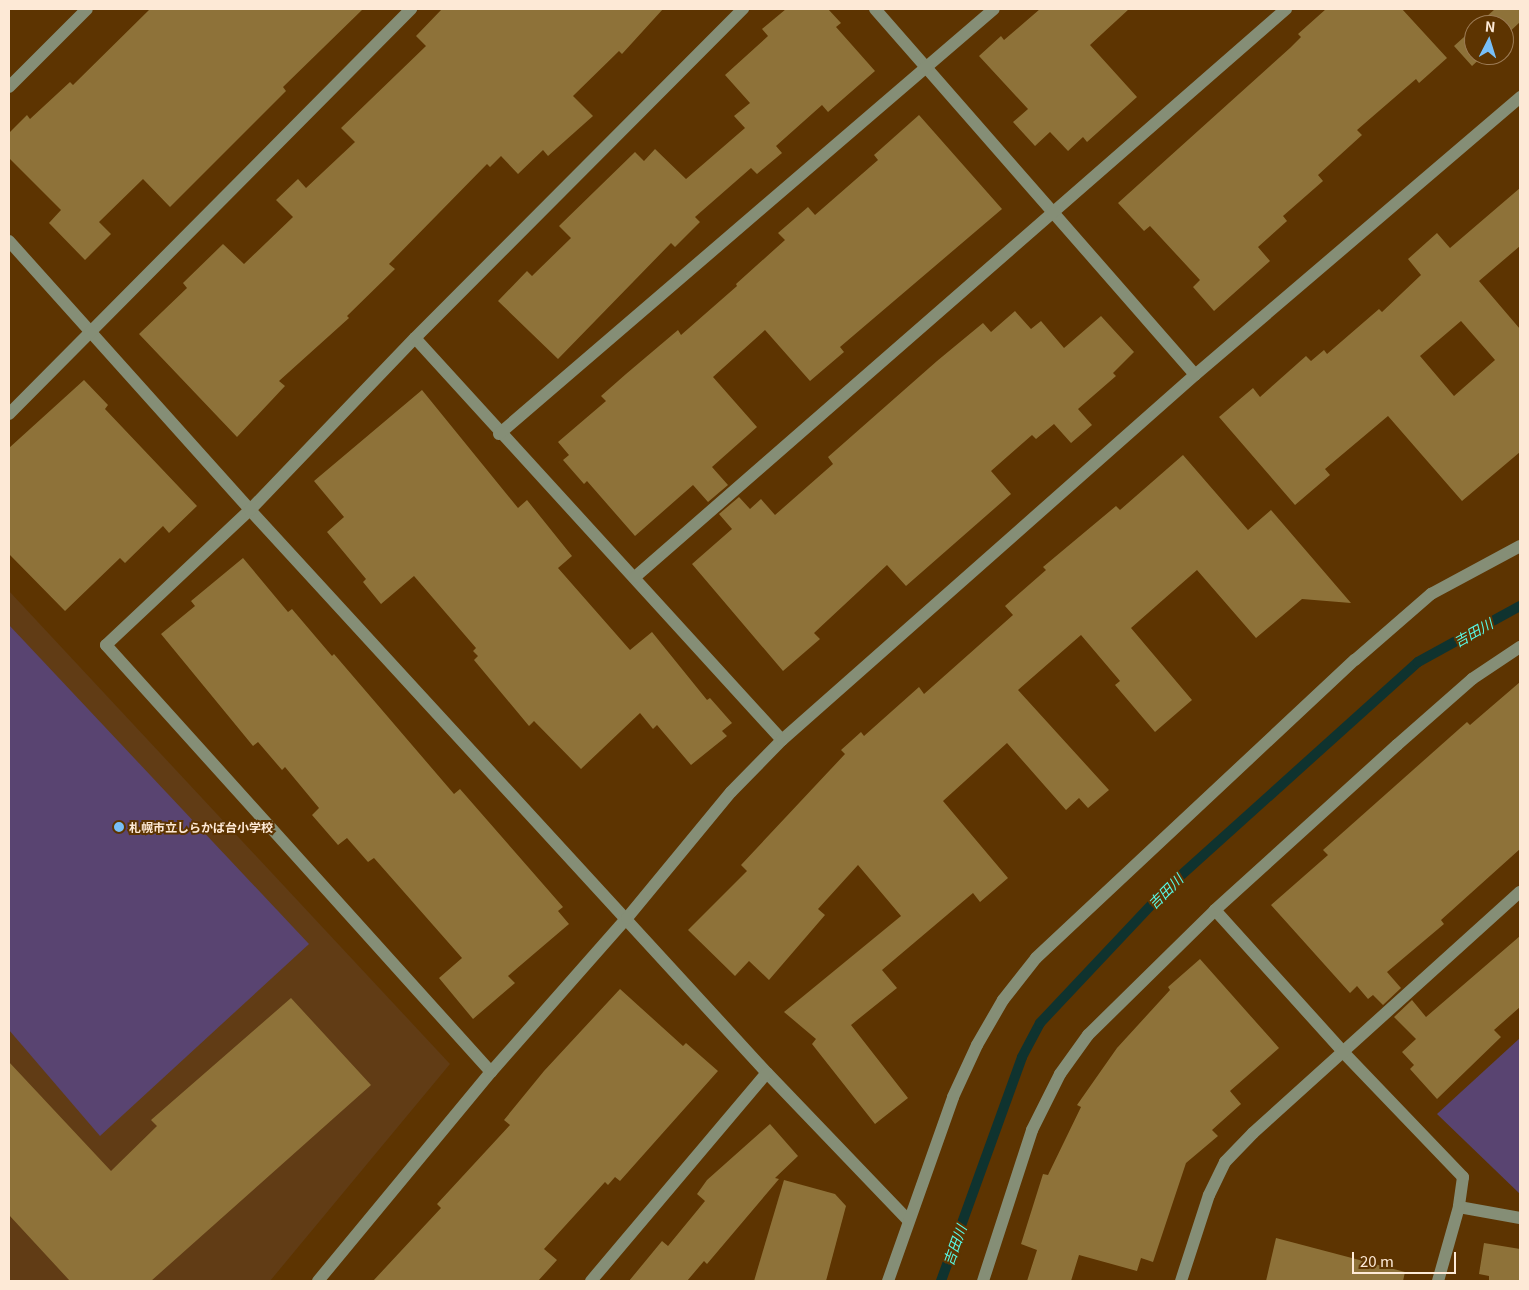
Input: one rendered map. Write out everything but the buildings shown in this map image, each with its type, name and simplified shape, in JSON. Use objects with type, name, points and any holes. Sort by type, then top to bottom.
[{"type":"street","points":[[9,87],[87,9]]},
{"type":"street","points":[[9,414],[411,9]]},
{"type":"street","points":[[491,1072],[106,645],[250,510],[415,338],[743,9]]},
{"type":"street","points":[[875,9],[927,66],[1196,375]]},
{"type":"street","points":[[499,434],[994,9]]},
{"type":"street","points":[[635,578],[1286,9]]},
{"type":"street","points":[[318,1281],[491,1072],[627,918],[731,792],[782,740],[1196,375],[1520,97]]},
{"type":"street","points":[[9,241],[92,331],[250,510],[627,918],[767,1073],[908,1220]]},
{"type":"street","points":[[415,338],[499,434],[635,578],[782,740]]},
{"type":"street","points":[[888,1281],[953,1097],[977,1045],[1003,1000],[1036,958],[1355,660],[1431,594],[1520,546]]},
{"type":"street","points":[[983,1281],[1032,1130],[1060,1074],[1088,1035],[1122,999],[1215,910],[1472,679],[1520,647]]},
{"type":"street","points":[[1181,1281],[1209,1195],[1224,1162],[1253,1133],[1344,1053],[1520,892]]},
{"type":"street","points":[[1215,910],[1344,1053],[1463,1177],[1459,1207],[1438,1281]]},
{"type":"street","points":[[591,1281],[767,1073]]},
{"type":"street","points":[[1459,1207],[1520,1218]]},
{"type":"shaded area","name":"札幌市立しらかば台小学校","points":[[9,591],[450,1064],[270,1281],[9,1281]]},
{"type":"shaded area","points":[[9,625],[309,944],[100,1136],[9,1030]]},
{"type":"shaded area","points":[[1520,1038],[1520,1194],[1437,1114]]},
{"type":"waterway","name":"吉田川","points":[[941,1281],[1022,1057],[1040,1023],[1168,887],[1418,662],[1520,606]]},
{"type":"place","name":"札幌市立しらかば台小学校","points":[[119,827]]}]
